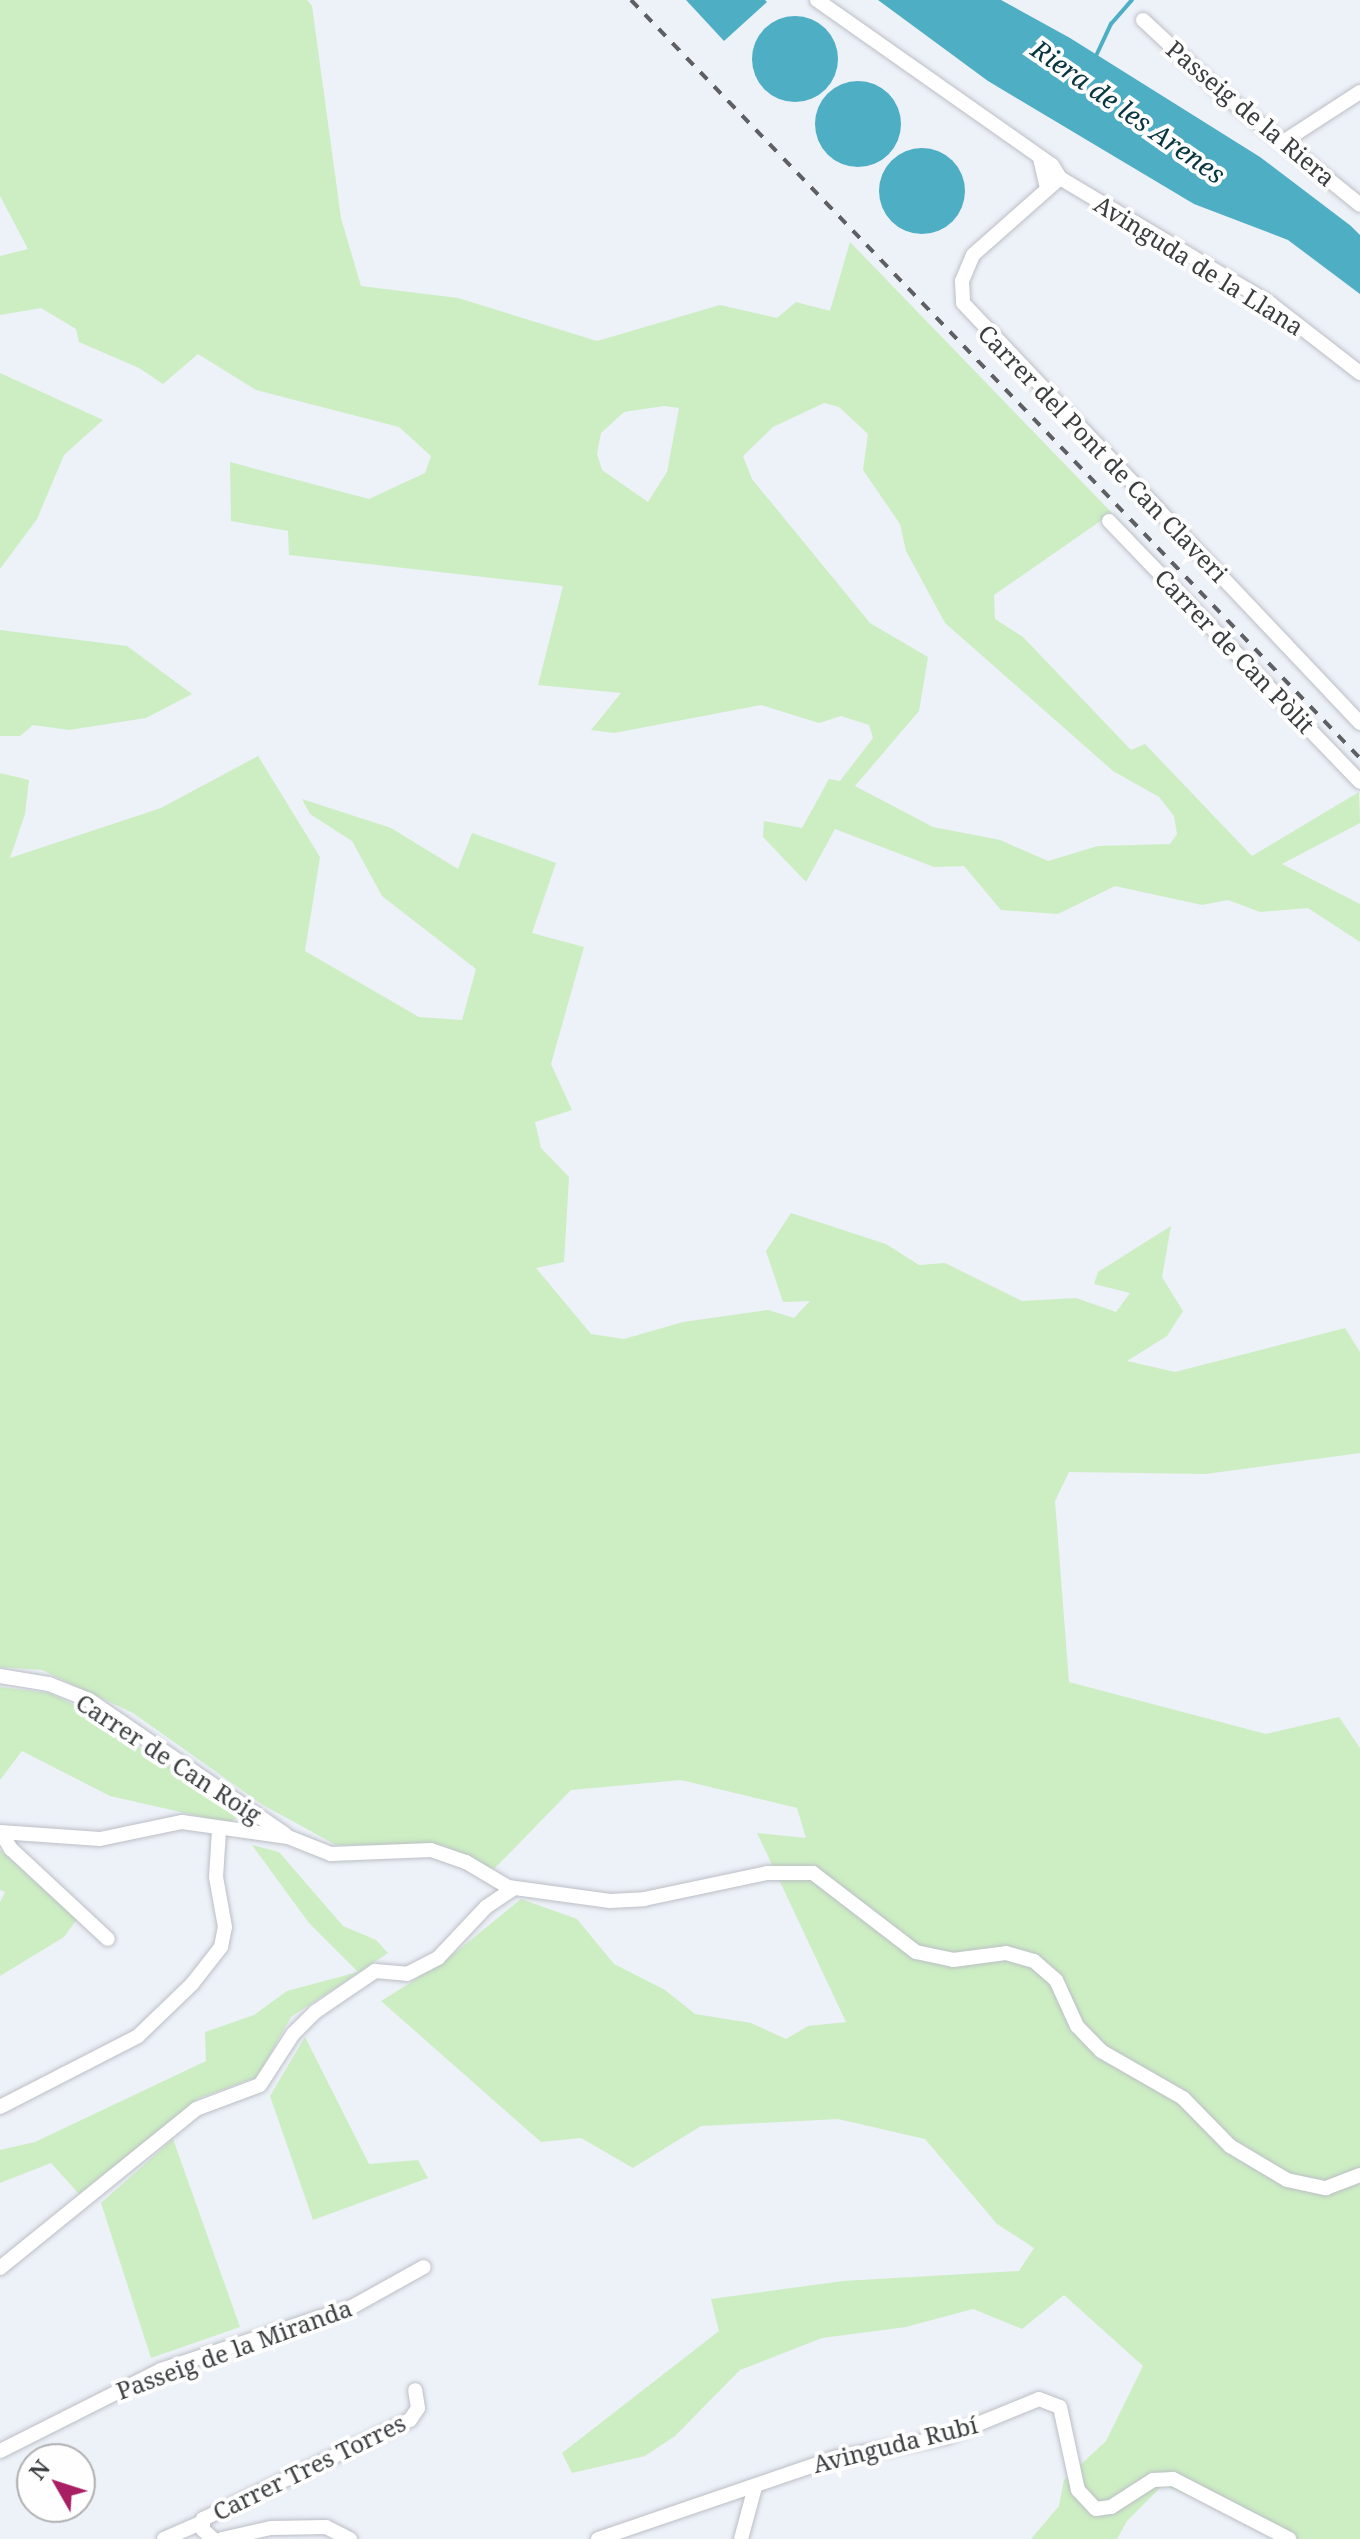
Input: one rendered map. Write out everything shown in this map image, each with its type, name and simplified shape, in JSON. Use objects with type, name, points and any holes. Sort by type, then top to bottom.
[{"type":"street","name":"Avinguda de la Llana","points":[[817,0],[1040,158],[1060,178],[1271,304],[1360,373]]},
{"type":"street","name":"Passeig de la Riera","points":[[1143,20],[1217,89],[1286,140],[1360,205]]},
{"type":"street","points":[[1286,140],[1360,92]]},
{"type":"street","points":[[1040,158],[1047,188]]},
{"type":"street","name":"Carrer del Pont de Can Claveri","points":[[1060,178],[973,255],[961,292],[969,313],[1360,723]]},
{"type":"street","name":"Carrer de Can Pòlit","points":[[1109,521],[1360,782]]},
{"type":"street","name":"Carrer de Can Roig","points":[[0,1676],[49,1684],[89,1700],[215,1782],[294,1839]]},
{"type":"street","points":[[1,1832],[100,1839],[182,1822],[219,1831],[294,1839],[346,1855],[443,1853],[513,1889],[626,1901],[758,1874],[813,1873],[916,1952],[953,1960],[1006,1953],[1044,1967],[1077,2026],[1101,2051],[1183,2098],[1230,2146],[1287,2180],[1326,2188],[1360,2175]]},
{"type":"street","points":[[0,2107],[138,2036],[192,1984],[221,1947],[225,1927],[216,1877],[219,1831]]},
{"type":"street","points":[[1,1832],[11,1849],[108,1939]]},
{"type":"street","points":[[0,2268],[196,2109],[260,2085],[293,2034],[315,2012],[375,1971],[407,1974],[438,1958],[486,1907],[513,1889]]},
{"type":"street","name":"Passeig de la Miranda","points":[[0,2451],[161,2370],[323,2319],[424,2267]]},
{"type":"street","name":"Carrer Tres Torres","points":[[213,2539],[203,2530],[203,2522],[215,2511],[410,2420],[418,2408],[415,2390]]},
{"type":"street","name":"Avinguda Rubí","points":[[598,2539],[834,2458],[946,2437],[1039,2399],[1060,2407],[1078,2490],[1096,2509],[1111,2507],[1153,2480],[1173,2479],[1289,2539]]},
{"type":"street","points":[[741,2539],[755,2487]]},
{"type":"street","points":[[169,2539],[203,2522]]},
{"type":"street","name":"Carrer Tres Torres","points":[[222,2539],[271,2528],[326,2527],[350,2539]]},
{"type":"green space","points":[[0,0],[307,0],[312,6],[341,218],[361,286],[458,298],[597,341],[720,305],[777,318],[796,302],[830,311],[850,242],[1112,513],[994,595],[995,619],[1023,637],[1131,750],[1145,744],[1252,856],[1359,792],[1360,823],[1282,864],[1360,904],[1360,942],[1308,908],[1260,912],[1228,900],[1202,905],[1115,886],[1058,914],[1001,910],[964,866],[934,867],[835,829],[806,882],[763,837],[764,821],[802,828],[829,779],[840,781],[873,738],[869,725],[841,716],[819,723],[761,705],[614,733],[591,730],[621,693],[538,685],[563,586],[289,555],[288,531],[231,521],[230,462],[369,499],[425,473],[431,456],[399,427],[256,390],[198,354],[163,384],[139,368],[79,342],[76,329],[41,308],[0,315],[0,256],[28,249],[0,196]],"holes":[[[824,403],[839,407],[868,434],[863,470],[900,524],[906,551],[945,623],[1113,771],[1159,797],[1174,816],[1177,834],[1170,844],[1098,846],[1048,861],[1000,840],[933,827],[855,786],[919,711],[928,657],[870,623],[752,479],[743,456],[773,427]],[[664,406],[679,408],[667,472],[648,502],[602,470],[597,454],[601,433],[624,412]]]},
{"type":"green space","points":[[0,373],[103,420],[64,455],[37,519],[0,569]]},
{"type":"green space","points":[[0,630],[127,646],[192,694],[146,718],[69,730],[33,725],[20,736],[0,736]]},
{"type":"green space","points":[[258,756],[320,857],[305,951],[419,1017],[462,1020],[476,969],[382,896],[352,841],[310,814],[302,799],[391,828],[458,869],[472,833],[556,863],[532,933],[584,947],[551,1064],[572,1110],[535,1122],[541,1148],[569,1177],[564,1262],[536,1268],[591,1334],[624,1339],[683,1322],[768,1310],[794,1318],[810,1301],[783,1302],[766,1251],[791,1213],[886,1244],[919,1265],[945,1263],[1022,1301],[1076,1298],[1116,1312],[1130,1293],[1094,1284],[1098,1272],[1171,1226],[1162,1277],[1183,1311],[1167,1336],[1127,1361],[1175,1372],[1345,1328],[1360,1352],[1360,1453],[1206,1474],[1069,1472],[1055,1501],[1069,1682],[1266,1734],[1339,1717],[1360,1748],[1360,2539],[1297,2539],[1163,2485],[1127,2521],[1117,2539],[1031,2539],[1059,2506],[1064,2480],[1106,2441],[1143,2366],[1064,2295],[1022,2329],[973,2309],[906,2327],[822,2338],[740,2370],[675,2436],[645,2456],[572,2473],[562,2453],[719,2331],[711,2299],[843,2281],[1019,2271],[1034,2248],[997,2224],[925,2139],[838,2119],[701,2126],[633,2168],[581,2138],[541,2142],[381,2001],[445,1961],[521,1899],[577,1919],[614,1964],[665,1990],[695,2014],[751,2023],[786,2039],[808,2026],[846,2022],[757,1833],[806,1838],[797,1808],[681,1780],[571,1790],[494,1869],[443,1845],[336,1845],[263,1805],[133,1713],[42,1670],[0,1667],[0,773],[29,780],[25,814],[10,858],[161,808]]},
{"type":"green space","points":[[0,1687],[49,1693],[73,1704],[233,1808],[237,1818],[229,1823],[110,1796],[22,1751],[0,1780]]},
{"type":"green space","points":[[252,1845],[279,1852],[343,1926],[376,1940],[388,1953],[291,2017],[257,2077],[199,2098],[79,2194],[51,2163],[0,2183],[0,2150],[35,2142],[206,2061],[205,2032],[254,2015],[287,1991],[358,1972],[309,1923]]},
{"type":"green space","points":[[0,1850],[77,1919],[64,1937],[0,1976],[0,1902],[5,1892],[0,1890]]},
{"type":"green space","points":[[305,2037],[369,2164],[418,2160],[428,2178],[313,2220],[270,2096]]},
{"type":"green space","points":[[173,2139],[240,2327],[151,2358],[101,2203]]},
{"type":"water","points":[[686,0],[765,0],[767,2],[724,41]]},
{"type":"water","name":"Riera de les Arenes","points":[[878,0],[1001,0],[1070,38],[1260,157],[1351,226],[1360,235],[1360,294],[1288,240],[1194,204],[988,81]]},
{"type":"water","points":[[795,16],[819,23],[831,35],[838,59],[831,83],[819,95],[795,102],[771,95],[759,83],[752,59],[759,35],[771,23]]},
{"type":"water","points":[[858,81],[882,88],[894,100],[901,124],[894,148],[882,160],[858,167],[834,160],[822,148],[815,124],[822,100],[834,88]]},
{"type":"water","points":[[922,148],[946,155],[958,167],[965,191],[958,215],[946,227],[922,234],[898,227],[886,215],[879,191],[886,167],[898,155]]},
{"type":"waterway","name":"Riera de les Arenes","points":[[1095,58],[1111,24],[1132,0]]},
{"type":"railway","points":[[631,0],[1360,758]]}]
